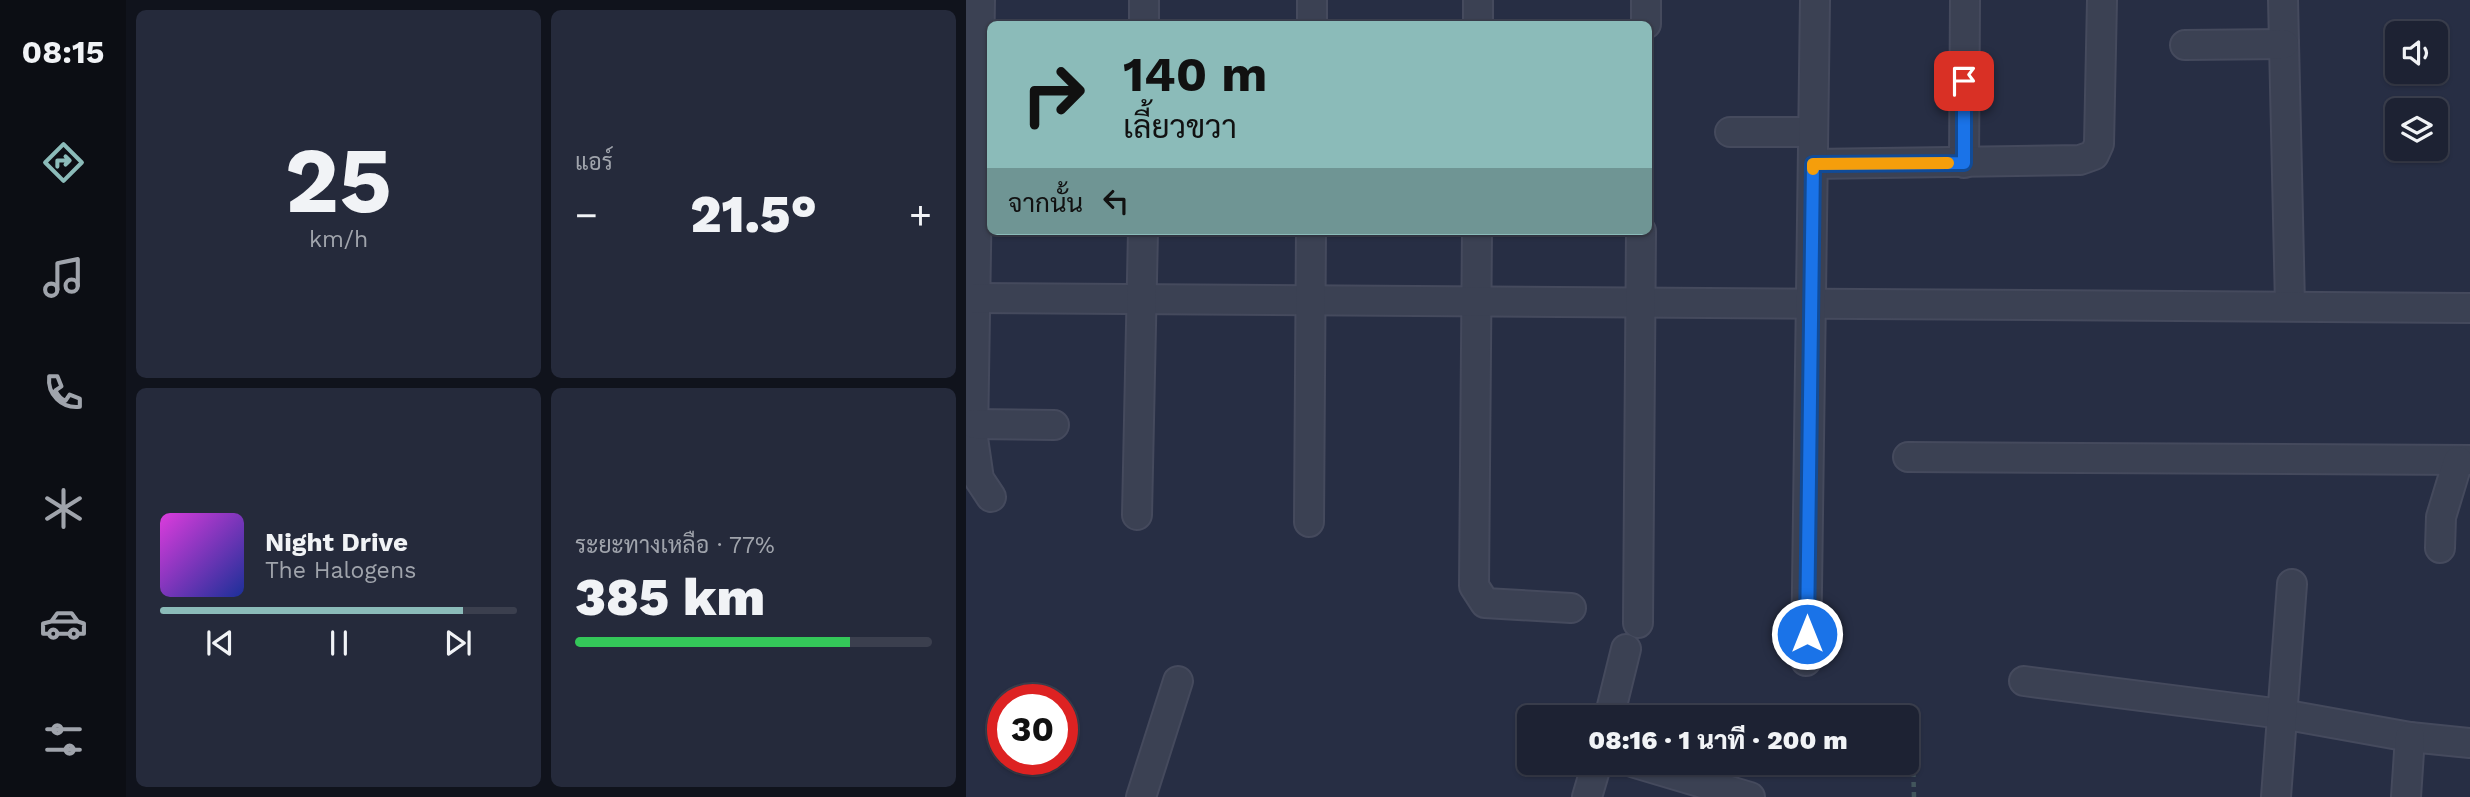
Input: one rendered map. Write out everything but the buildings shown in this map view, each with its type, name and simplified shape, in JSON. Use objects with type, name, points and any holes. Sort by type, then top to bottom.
[{"type":"street","points":[[980,0],[971,419],[979,479],[991,497]]},
{"type":"street","points":[[1144,0],[1144,21]]},
{"type":"street","points":[[1312,0],[1312,21]]},
{"type":"street","points":[[1478,0],[1478,21]]},
{"type":"street","points":[[1646,0],[1646,21]]},
{"type":"street","points":[[1806,661],[1815,0]]},
{"type":"street","points":[[1964,163],[1965,0]]},
{"type":"street","points":[[1813,164],[2080,160],[2094,155],[2099,144],[2102,0]]},
{"type":"street","points":[[2283,0],[2290,305]]},
{"type":"street","points":[[2185,45],[2284,44]]},
{"type":"street","points":[[1730,132],[1813,132]]},
{"type":"street","points":[[1137,515],[1143,235]]},
{"type":"street","points":[[1309,522],[1311,235]]},
{"type":"street","points":[[1477,235],[1474,586],[1485,603],[1571,608]]},
{"type":"street","points":[[1638,623],[1641,235]]},
{"type":"street","points":[[972,298],[2470,308]]},
{"type":"street","points":[[971,419],[1054,425]]},
{"type":"street","points":[[1908,457],[2464,461],[2441,517],[2440,548]]},
{"type":"street","points":[[2276,797],[2292,584]]},
{"type":"street","points":[[1612,705],[1626,649]]},
{"type":"street","points":[[1141,797],[1178,681]]},
{"type":"street","points":[[2024,681],[2282,714],[2410,737],[2470,743]]},
{"type":"street","points":[[2406,797],[2410,737]]},
{"type":"street","points":[[1587,797],[1593,775]]},
{"type":"street","points":[[1676,775],[1750,797]]},
{"type":"path","points":[[1913,775],[1914,797]]},
{"type":"slow traffic","points":[[1813,169],[1813,164],[1948,163]]},
{"type":"route","points":[[1807,634],[1809,303],[1813,164],[1964,163],[1964,81]]}]
